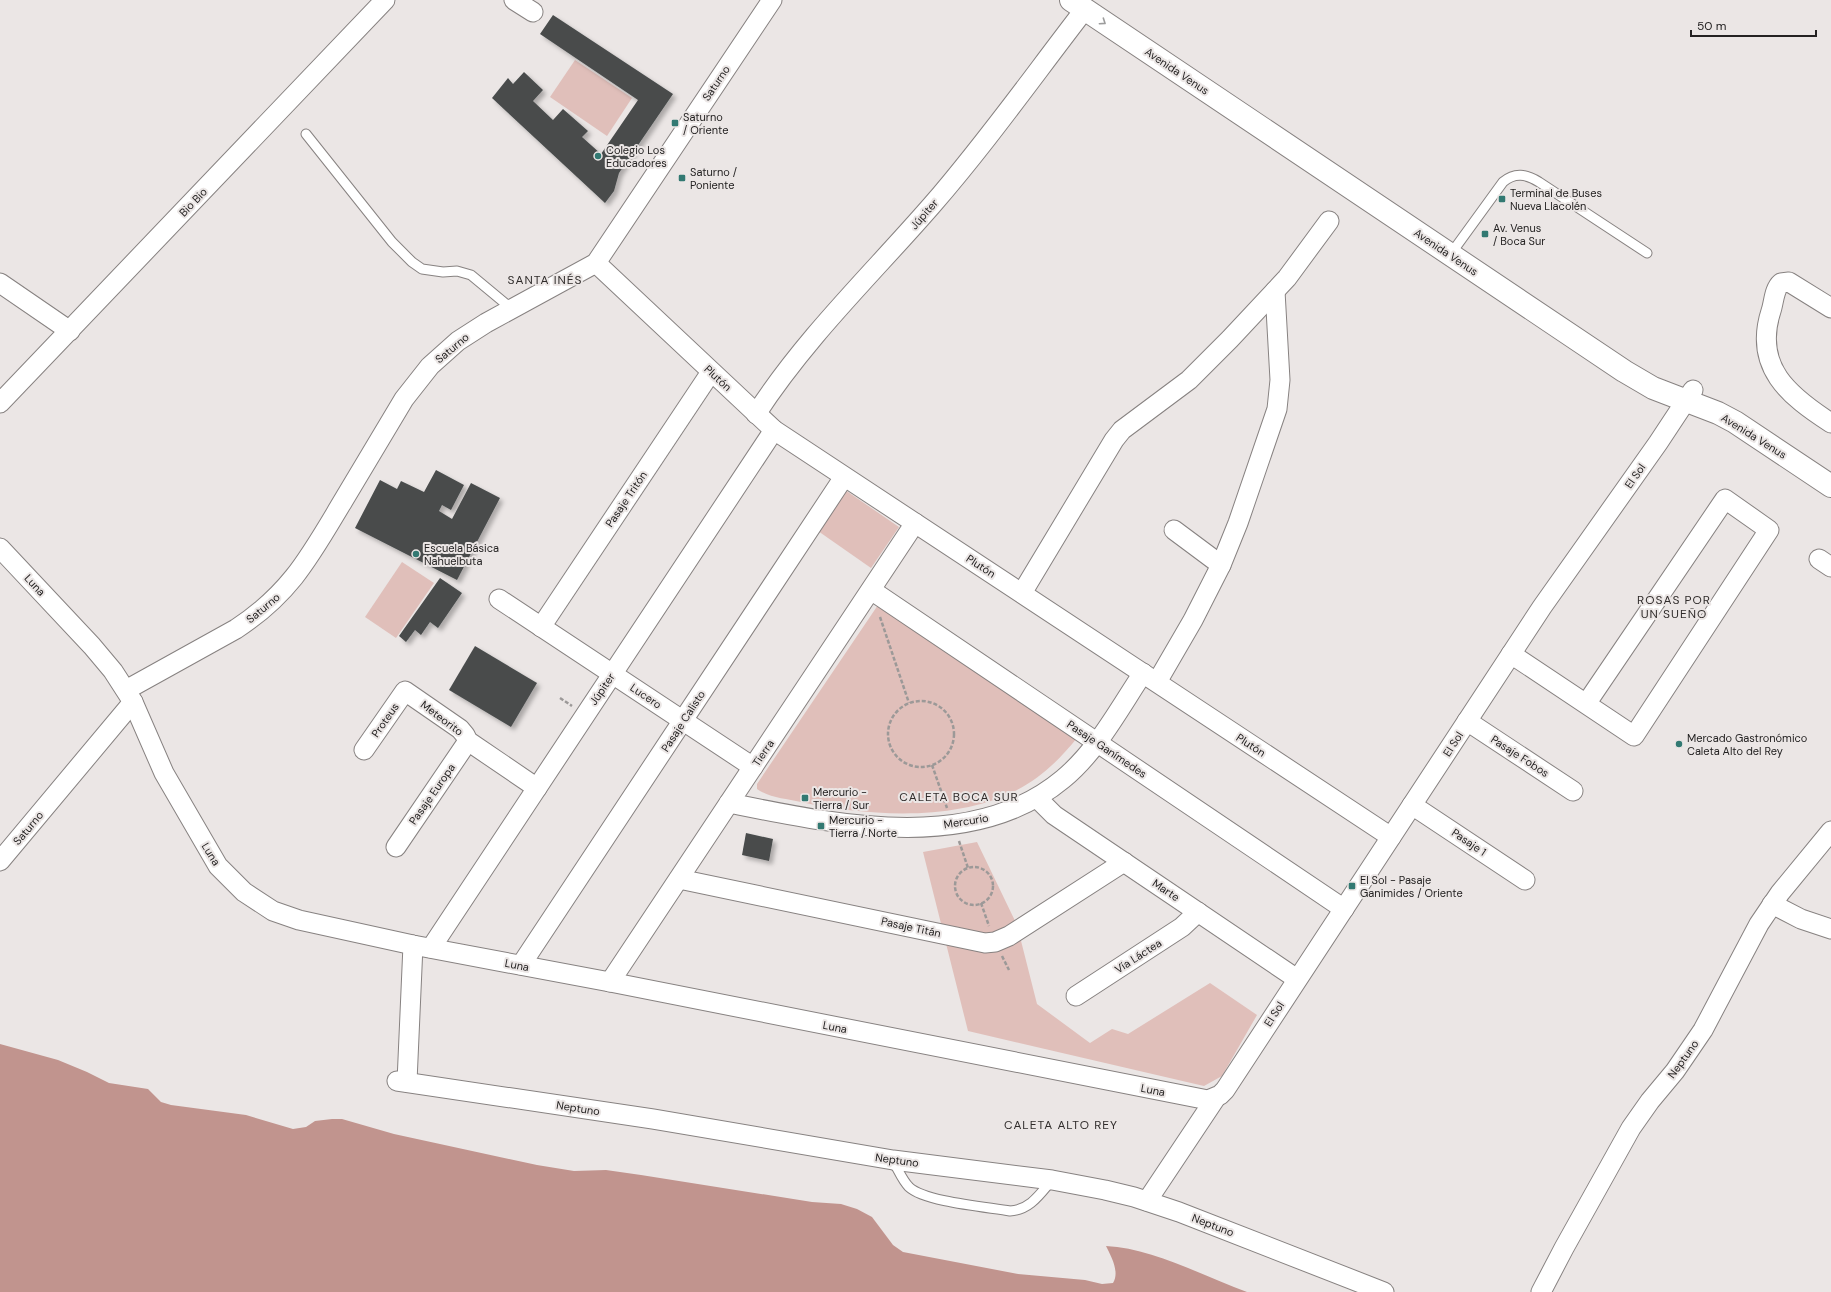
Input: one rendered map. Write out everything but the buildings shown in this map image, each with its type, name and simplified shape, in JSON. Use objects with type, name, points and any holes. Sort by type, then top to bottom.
[{"type":"street","name":"Bio Bio","points":[[0,403],[385,0]]},
{"type":"street","points":[[514,0],[533,12]]},
{"type":"street","name":"Saturno","points":[[0,862],[129,696],[252,618],[292,582],[312,553],[416,382],[435,361],[458,341],[512,309],[596,263],[772,0]]},
{"type":"street","name":"Avenida Venus","points":[[1084,3],[1454,250],[1624,371],[1654,388],[1724,400],[1831,470]]},
{"type":"street","name":"Júpiter","points":[[756,414],[782,376],[819,329],[905,236],[946,188],[1084,3]]},
{"type":"street","points":[[1022,593],[1114,440],[1122,430],[1189,380],[1275,291],[1298,264],[1329,221]]},
{"type":"street","name":"Plutón","points":[[596,263],[774,430],[1391,837]]},
{"type":"street","points":[[1831,308],[1789,282],[1781,283],[1777,288],[1769,317],[1767,341],[1772,366],[1784,386],[1804,406],[1831,424]]},
{"type":"street","points":[[0,283],[70,331]]},
{"type":"street","name":"Mercurio","points":[[729,803],[827,822],[874,826],[953,825],[974,822],[1009,811],[1037,798],[1064,778],[1150,678],[1193,620],[1221,565],[1238,523],[1279,398],[1280,380],[1275,291]]},
{"type":"street","name":"Pasaje Tritón","points":[[542,627],[711,372]]},
{"type":"street","name":"Avenida Venus","points":[[1690,395],[1735,422],[1831,486]]},
{"type":"street","name":"El Sol","points":[[1147,1201],[1215,1099],[1225,1090],[1542,607],[1690,395]]},
{"type":"street","name":"Júpiter","points":[[422,946],[537,788],[774,430]]},
{"type":"street","name":"Pasaje Calisto","points":[[521,966],[844,477]]},
{"type":"street","points":[[1511,654],[1586,704],[1634,736],[1769,530],[1725,499],[1586,704]]},
{"type":"street","name":"Tierra","points":[[610,982],[915,523]]},
{"type":"street","points":[[1174,530],[1221,565]]},
{"type":"street","name":"Luna","points":[[0,548],[101,656],[129,696],[164,773],[207,850],[218,866],[234,884],[258,903],[286,916],[521,966],[610,982],[1202,1100],[1215,1099]]},
{"type":"street","name":"Pasaje Ganímedes","points":[[871,590],[1344,909]]},
{"type":"street","name":"Lucero","points":[[499,598],[753,767]]},
{"type":"street","name":"Meteorito","points":[[405,691],[460,729],[466,735],[468,741],[537,788]]},
{"type":"street","name":"Proteus","points":[[364,750],[405,691]]},
{"type":"street","name":"Pasaje Fobos","points":[[1467,721],[1573,791]]},
{"type":"street","name":"Pasaje Europa","points":[[396,847],[468,741]]},
{"type":"street","name":"Marte","points":[[1037,798],[1054,815],[1297,979]]},
{"type":"street","name":"Pasaje 1","points":[[1412,805],[1525,880]]},
{"type":"street","name":"Neptuno","points":[[1541,1292],[1614,1156],[1650,1101],[1675,1071],[1703,1030],[1759,924],[1772,904],[1831,831]]},
{"type":"street","name":"Pasaje Titán","points":[[679,879],[986,942],[995,942],[1009,936],[1124,862]]},
{"type":"street","points":[[1772,904],[1802,919],[1831,929]]},
{"type":"street","name":"Vía Láctea","points":[[1076,996],[1182,927],[1198,912]]},
{"type":"street","name":"Neptuno","points":[[422,946],[402,1082],[653,1119],[893,1160],[1052,1180],[1105,1190],[1147,1201],[1179,1212],[1384,1292]]},
{"type":"lane","points":[[306,134],[392,242],[412,262],[422,269],[443,272],[457,271],[471,275],[512,309]]},
{"type":"lane","points":[[1454,250],[1503,182],[1507,178],[1524,175],[1538,182],[1647,254]]},
{"type":"lane","points":[[893,1160],[904,1182],[910,1188],[923,1196],[1010,1211],[1028,1206],[1052,1180]]},
{"type":"path","points":[[871,590],[909,703]]},
{"type":"path","points":[[918,701],[932,703],[944,710],[950,718],[954,736],[952,745],[947,754],[941,760],[932,765],[923,767],[914,766],[905,762],[897,757],[889,741],[888,731],[890,722],[897,711],[909,703],[918,701]]},
{"type":"path","points":[[972,867],[980,868],[986,871],[990,876],[993,886],[989,898],[981,903],[974,904],[963,900],[958,895],[956,885],[960,873],[972,867]]},
{"type":"shaded area","points":[[575,60],[632,98],[607,136],[550,97]]},
{"type":"shaded area","points":[[845,490],[899,527],[871,568],[818,531]]},
{"type":"shaded area","points":[[402,562],[434,583],[396,638],[365,617]]},
{"type":"shaded area","points":[[878,605],[1077,738],[1049,768],[1024,786],[991,801],[965,808],[937,812],[910,813],[854,811],[780,798],[757,789],[757,784]]},
{"type":"shaded area","points":[[977,842],[1017,925],[1037,1004],[1090,1043],[1112,1029],[1128,1034],[1210,983],[1257,1015],[1222,1076],[1204,1086],[968,1031],[923,852]]},
{"type":"shaded area","points":[[0,1044],[58,1060],[109,1083],[148,1089],[161,1102],[171,1105],[246,1115],[293,1129],[306,1127],[315,1121],[342,1119],[394,1134],[537,1165],[574,1171],[606,1170],[812,1202],[841,1204],[857,1209],[872,1217],[893,1245],[903,1252],[1018,1274],[1085,1280],[1102,1284],[1113,1283],[1116,1274],[1114,1264],[1106,1246],[1123,1248],[1159,1257],[1247,1292],[0,1292]]},
{"type":"place","name":"Saturno / Oriente","points":[[675,123]]},
{"type":"place","name":"Colegio Los Educadores","points":[[598,156]]},
{"type":"place","name":"Saturno / Poniente","points":[[682,178]]},
{"type":"place","name":"Terminal de Buses Nueva Llacolén","points":[[1502,199]]},
{"type":"place","name":"Av. Venus / Boca Sur","points":[[1485,234]]},
{"type":"place","name":"Escuela Básica Nahuelbuta","points":[[416,554]]},
{"type":"place","name":"Mercado Gastronómico Caleta Alto del Rey","points":[[1679,744]]},
{"type":"place","name":"Mercurio - Tierra / Sur","points":[[805,798]]},
{"type":"place","name":"Mercurio - Tierra / Norte","points":[[821,826]]},
{"type":"place","name":"El Sol - Pasaje Ganimides / Oriente","points":[[1352,886]]},
{"type":"district","name":"SANTA INÉS","points":[[545,280]]},
{"type":"district","name":"ROSAS POR UN SUEÑO","points":[[1674,607]]},
{"type":"district","name":"CALETA BOCA SUR","points":[[959,797]]},
{"type":"district","name":"CALETA ALTO REY","points":[[1061,1125]]}]
